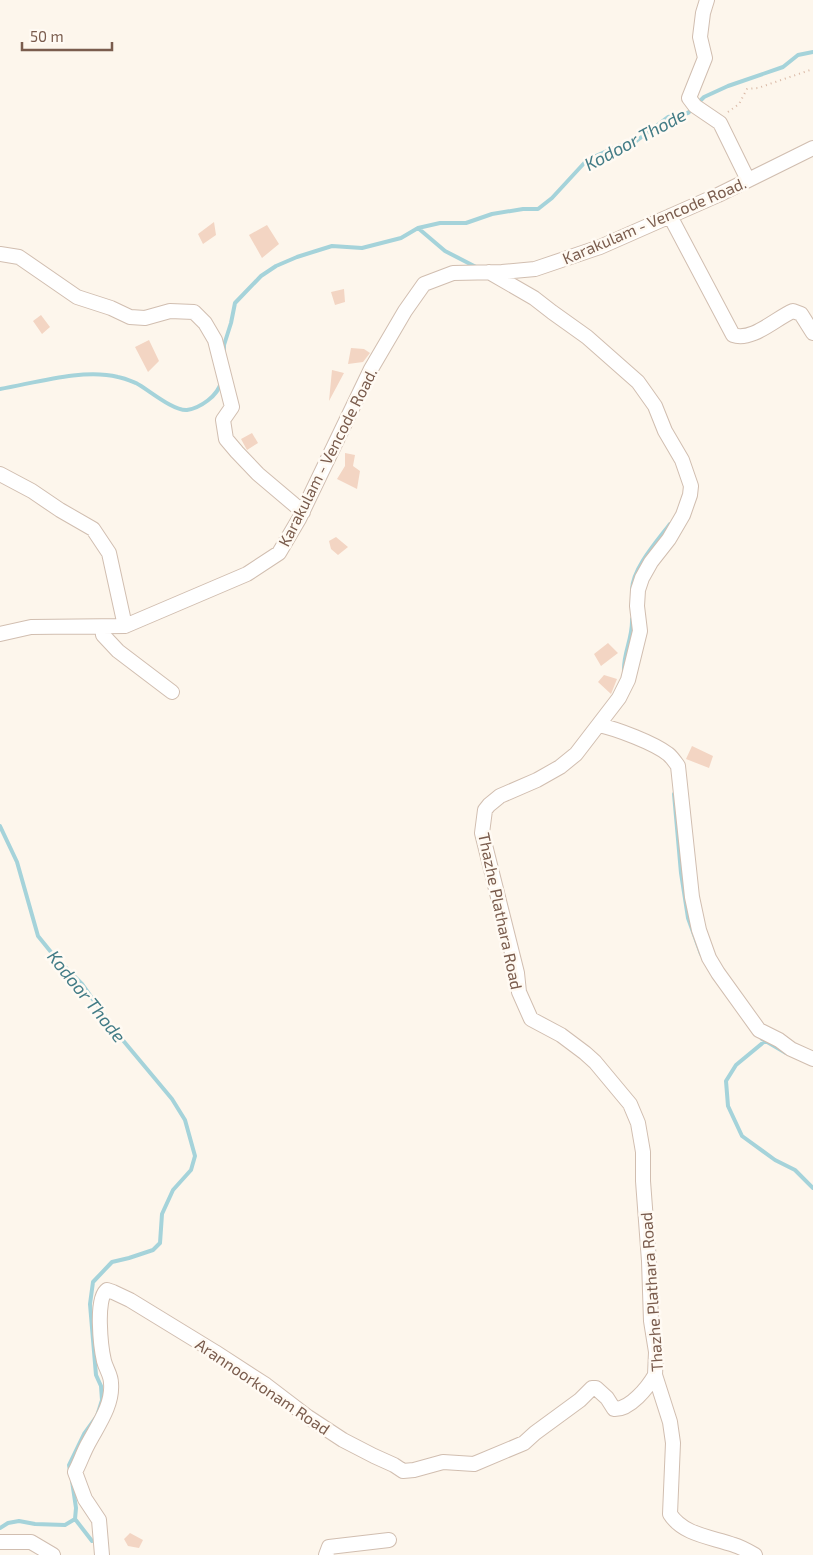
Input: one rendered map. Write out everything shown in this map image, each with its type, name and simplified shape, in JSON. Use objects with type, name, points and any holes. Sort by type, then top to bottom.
[{"type":"street","points":[[707,0],[703,12],[700,37],[705,58],[700,75],[689,98],[693,104],[720,123],[748,180]]},
{"type":"street","name":"Karakulam - Vencode Road.","points":[[0,634],[31,628],[124,626],[246,574],[279,553],[303,512],[371,369],[405,311],[424,284],[453,273],[535,270],[600,247],[748,180],[813,148]]},
{"type":"street","points":[[670,216],[734,335],[740,337],[756,332],[779,317],[793,311],[801,314],[813,333]]},
{"type":"street","points":[[0,254],[19,257],[78,297],[111,308],[130,317],[145,318],[170,311],[194,312],[205,323],[216,340],[232,407],[223,420],[226,439],[258,474],[303,512]]},
{"type":"street","name":"Thazhe Plathara Road","points":[[483,273],[534,298],[588,337],[638,382],[655,406],[660,420],[682,460],[690,481],[690,495],[683,515],[669,539],[651,562],[638,590],[637,613],[640,631],[626,686],[615,704],[576,754],[536,780],[500,796],[485,810],[482,832],[517,973],[519,992],[527,1012],[531,1019],[561,1035],[595,1062],[630,1104],[638,1124],[643,1152],[642,1181],[649,1261],[651,1321],[656,1352],[655,1375],[672,1434],[673,1459],[670,1514],[678,1524],[698,1534],[735,1545],[755,1555]]},
{"type":"street","points":[[0,474],[32,491],[93,529],[109,553],[124,626]]},
{"type":"street","points":[[102,627],[103,635],[118,651],[172,692]]},
{"type":"street","points":[[599,725],[612,728],[669,754],[678,766],[692,897],[699,930],[709,958],[759,1030],[790,1049],[813,1059]]},
{"type":"street","name":"Arannoorkonam Road","points":[[102,1555],[99,1520],[85,1499],[75,1472],[87,1445],[99,1426],[112,1384],[110,1373],[104,1362],[99,1313],[101,1296],[107,1290],[130,1300],[215,1352],[266,1385],[308,1417],[343,1440],[403,1471],[444,1462],[474,1464],[524,1443],[580,1400],[592,1388],[596,1388],[608,1398],[614,1409],[624,1408],[655,1375]]},
{"type":"street","points":[[326,1555],[328,1547],[389,1540]]},
{"type":"street","points":[[0,1542],[30,1542],[53,1555]]},
{"type":"path","points":[[715,119],[739,104],[748,89],[758,88],[813,69]]},
{"type":"building","points":[[214,222],[216,235],[203,244],[198,234]]},
{"type":"building","points":[[267,225],[279,244],[262,258],[249,235]]},
{"type":"building","points":[[344,289],[345,302],[335,305],[331,292]]},
{"type":"building","points":[[41,315],[50,327],[42,334],[33,321]]},
{"type":"building","points":[[149,340],[159,361],[148,372],[135,347]]},
{"type":"building","points":[[351,348],[364,349],[370,353],[363,362],[348,364]]},
{"type":"building","points":[[332,370],[344,373],[329,401]]},
{"type":"building","points":[[252,433],[258,443],[247,450],[241,439]]},
{"type":"building","points":[[345,453],[355,455],[353,466],[360,471],[357,489],[337,479],[345,466]]},
{"type":"building","points":[[336,537],[348,547],[338,555],[331,549],[329,541]]},
{"type":"building","points":[[608,643],[618,653],[601,666],[594,654]]},
{"type":"building","points":[[604,675],[617,679],[611,694],[598,682]]},
{"type":"building","points":[[692,746],[713,756],[709,768],[686,759]]},
{"type":"building","points":[[130,1533],[143,1540],[139,1548],[128,1546],[124,1539]]},
{"type":"waterway","name":"Kodoor Thode","points":[[698,103],[704,97],[728,86],[783,67],[798,55],[813,52]]},
{"type":"waterway","name":"Kodoor Thode","points":[[224,351],[235,303],[261,276],[276,266],[332,246],[362,248],[401,238],[418,228],[440,223],[466,223],[492,214],[523,209],[538,209],[552,198],[587,160],[618,146],[635,142],[668,117],[688,113],[693,108]]},
{"type":"waterway","points":[[418,228],[445,251],[476,267]]},
{"type":"waterway","name":"Kodoor Thode","points":[[0,389],[59,377],[90,374],[104,375],[123,378],[136,383],[168,404],[187,410],[197,407],[208,400],[216,392],[221,382]]},
{"type":"waterway","points":[[632,590],[636,573],[641,564],[670,524]]},
{"type":"waterway","points":[[624,671],[632,619]]},
{"type":"waterway","points":[[674,794],[681,873],[688,918],[701,954]]},
{"type":"waterway","name":"Kodoor Thode","points":[[0,826],[17,862],[38,936],[55,957],[82,984],[116,1032],[172,1099],[185,1120],[195,1156],[191,1170],[173,1190],[162,1214],[160,1243],[153,1250],[112,1262],[93,1282],[90,1304],[96,1375],[101,1386],[102,1400],[97,1416],[84,1434],[69,1465],[70,1471]]},
{"type":"waterway","points":[[762,1039],[786,1053]]},
{"type":"waterway","points":[[765,1041],[736,1065],[726,1081],[728,1106],[742,1136],[775,1160],[795,1170],[813,1188]]},
{"type":"waterway","points":[[0,1528],[8,1523],[19,1521],[35,1524],[65,1525],[75,1519],[76,1508],[72,1481]]},
{"type":"waterway","points":[[75,1519],[92,1541]]}]
